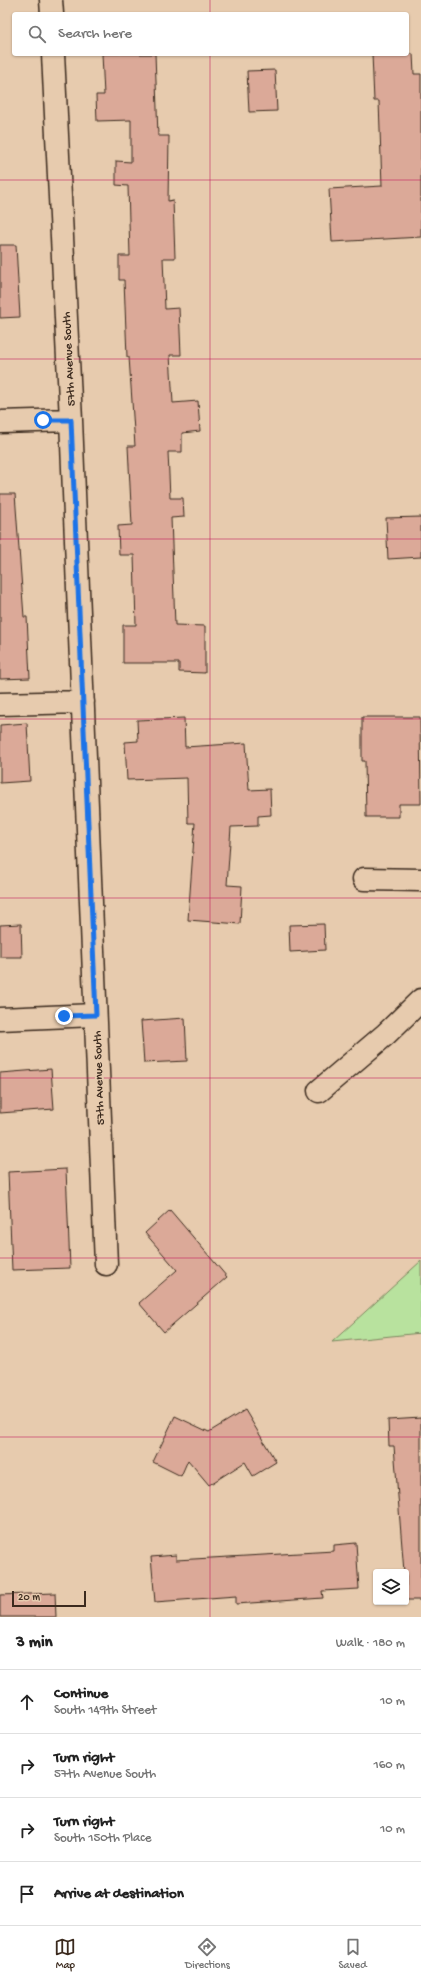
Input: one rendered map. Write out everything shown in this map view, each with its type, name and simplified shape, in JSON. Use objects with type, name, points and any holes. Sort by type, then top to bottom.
[{"type":"street","points":[[51,0],[52,12]]},
{"type":"street","name":"57th Avenue South","points":[[54,56],[71,420],[106,1264]]},
{"type":"street","points":[[0,422],[71,420]]},
{"type":"street","points":[[0,704],[83,702]]},
{"type":"street","points":[[364,879],[421,880]]},
{"type":"street","points":[[319,1091],[386,1034],[421,1000]]},
{"type":"street","points":[[0,1019],[96,1015]]},
{"type":"green space","points":[[421,1261],[421,1333],[332,1342]]},
{"type":"building","points":[[409,54],[413,54],[414,74],[421,74],[421,237],[332,242],[329,189],[382,186],[379,101],[374,101],[372,56],[409,56]]},
{"type":"building","points":[[102,56],[155,56],[158,136],[169,136],[168,201],[173,200],[175,258],[163,258],[165,309],[179,308],[181,355],[170,355],[173,403],[198,401],[200,431],[182,433],[182,452],[168,452],[170,498],[183,498],[184,517],[171,518],[175,625],[205,626],[205,673],[179,672],[179,663],[123,663],[123,625],[136,625],[134,555],[119,555],[118,526],[132,525],[128,446],[135,446],[129,357],[127,357],[124,280],[119,280],[119,256],[130,256],[128,186],[116,185],[116,161],[131,162],[131,120],[97,121],[96,95],[104,95]]},
{"type":"building","points":[[275,70],[277,111],[249,112],[247,71]]},
{"type":"building","points":[[0,245],[16,245],[20,317],[0,318]]},
{"type":"building","points":[[0,494],[15,494],[24,617],[27,617],[30,678],[0,679]]},
{"type":"building","points":[[421,517],[421,557],[388,559],[386,518]]},
{"type":"building","points":[[362,717],[420,717],[421,804],[399,804],[399,817],[366,817],[365,761],[362,761]]},
{"type":"building","points":[[184,718],[185,747],[246,743],[249,790],[270,789],[271,815],[258,816],[258,826],[231,827],[227,885],[242,886],[240,924],[188,920],[195,823],[188,823],[187,778],[127,780],[125,742],[138,741],[137,720]]},
{"type":"building","points":[[27,723],[30,781],[0,783],[0,725]]},
{"type":"building","points":[[21,924],[22,957],[0,957],[0,925]]},
{"type":"building","points":[[324,924],[325,950],[290,952],[289,925]]},
{"type":"building","points":[[185,1018],[187,1061],[144,1063],[141,1021]]},
{"type":"building","points":[[51,1069],[54,1109],[0,1113],[0,1073]]},
{"type":"building","points":[[66,1169],[70,1268],[12,1270],[8,1172]]},
{"type":"building","points":[[170,1210],[227,1277],[164,1332],[139,1303],[177,1270],[145,1233]]},
{"type":"building","points":[[245,1410],[276,1462],[253,1476],[245,1462],[209,1485],[188,1460],[181,1476],[153,1462],[175,1416],[209,1432]]},
{"type":"building","points":[[421,1418],[421,1600],[409,1600],[409,1569],[404,1569],[394,1446],[389,1446],[388,1420]]},
{"type":"building","points":[[356,1543],[359,1589],[322,1591],[323,1598],[236,1604],[236,1596],[155,1602],[151,1557],[176,1555],[176,1560],[334,1551],[334,1545]]},
{"type":"building","points":[[55,1593],[56,1617],[0,1617],[0,1595]]},
{"type":"route","points":[[43,420],[71,420],[96,1015],[64,1016]]}]
